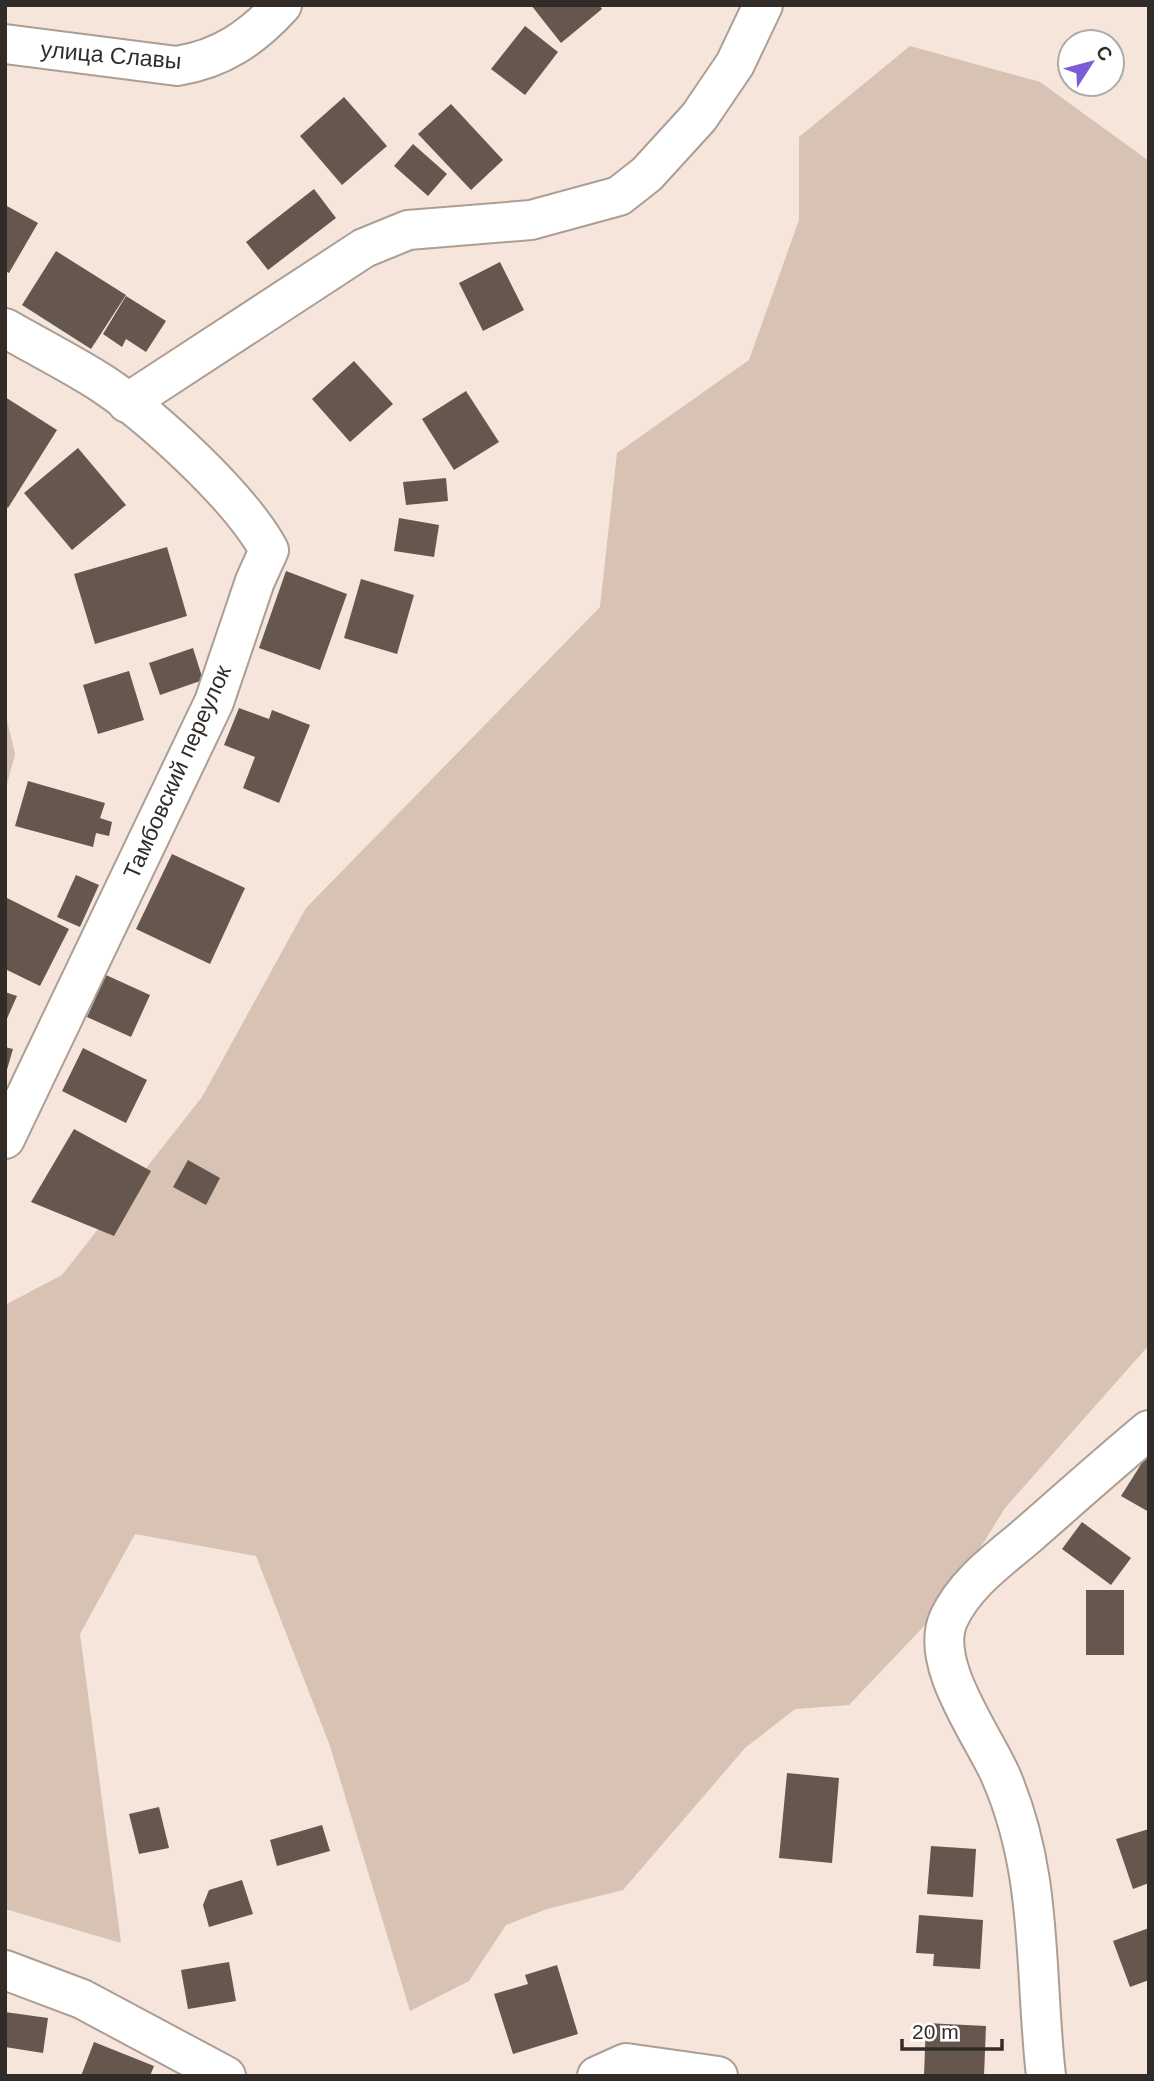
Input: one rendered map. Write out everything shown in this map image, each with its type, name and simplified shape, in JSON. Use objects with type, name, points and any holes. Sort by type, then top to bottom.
[{"type":"street","name":"улица Славы","points":[[5,44],[177,65],[198,62],[231,49],[249,38],[282,5]]},
{"type":"street","points":[[127,403],[364,248],[408,230],[531,220],[619,196],[648,174],[699,117],[735,64],[763,5]]},
{"type":"street","name":"Тамбовский переулок","points":[[5,328],[103,384],[127,403],[216,483],[254,523],[269,550],[255,581],[214,702],[5,1139]]},
{"type":"street","points":[[1046,2076],[1040,2020],[1036,1905],[1020,1826],[1000,1774],[955,1687],[944,1651],[948,1620],[971,1585],[1149,1430]]},
{"type":"street","points":[[5,1970],[82,1999],[226,2076]]},
{"type":"street","points":[[597,2076],[626,2063],[718,2076]]},
{"type":"shaded area","points":[[910,46],[1040,82],[1056,94],[1056,98],[1062,98],[1149,161],[1149,1345],[1005,1508],[946,1603],[849,1705],[795,1709],[745,1748],[623,1890],[547,1909],[506,1925],[469,1981],[410,2011],[330,1746],[256,1556],[135,1534],[80,1634],[121,1943],[5,1909],[5,1305],[62,1275],[202,1097],[306,908],[600,607],[617,453],[749,360],[799,220],[799,137]]},
{"type":"shaded area","points":[[5,712],[15,754],[5,792]]},
{"type":"building","points":[[531,5],[599,5],[602,9],[561,43]]},
{"type":"building","points":[[525,26],[558,52],[525,95],[491,69]]},
{"type":"building","points":[[344,97],[387,146],[342,185],[300,136]]},
{"type":"building","points":[[451,104],[503,160],[471,190],[418,134]]},
{"type":"building","points":[[413,144],[447,174],[428,196],[394,166]]},
{"type":"building","points":[[314,189],[336,218],[268,270],[246,242]]},
{"type":"building","points":[[5,205],[38,223],[9,273],[5,271]]},
{"type":"building","points":[[56,251],[126,295],[91,349],[22,305]]},
{"type":"building","points":[[500,262],[524,310],[483,331],[459,283]]},
{"type":"building","points":[[126,296],[166,321],[146,352],[126,339],[122,347],[103,334]]},
{"type":"building","points":[[354,361],[393,404],[350,442],[312,399]]},
{"type":"building","points":[[466,391],[499,442],[454,470],[422,419]]},
{"type":"building","points":[[5,397],[57,430],[8,508],[5,506]]},
{"type":"building","points":[[78,448],[126,505],[72,550],[24,493]]},
{"type":"building","points":[[446,478],[448,501],[406,505],[403,482]]},
{"type":"building","points":[[399,518],[439,525],[434,557],[394,551]]},
{"type":"building","points":[[167,547],[187,616],[95,644],[74,574]]},
{"type":"building","points":[[286,571],[347,594],[320,670],[259,648]]},
{"type":"building","points":[[361,579],[414,595],[397,654],[344,638]]},
{"type":"building","points":[[193,648],[203,680],[160,695],[149,663]]},
{"type":"building","points":[[129,671],[144,720],[98,734],[83,685]]},
{"type":"building","points":[[239,708],[269,719],[272,710],[310,725],[279,803],[243,788],[255,757],[224,745]]},
{"type":"building","points":[[28,781],[105,803],[100,818],[112,822],[109,836],[96,833],[93,847],[15,826]]},
{"type":"building","points":[[172,854],[245,888],[210,964],[136,929]]},
{"type":"building","points":[[76,875],[99,885],[80,927],[57,917]]},
{"type":"building","points":[[5,897],[69,929],[40,986],[5,969]]},
{"type":"building","points":[[106,975],[150,995],[131,1037],[87,1017]]},
{"type":"building","points":[[5,992],[17,996],[5,1023]]},
{"type":"building","points":[[5,1047],[13,1049],[6,1073],[5,1073]]},
{"type":"building","points":[[83,1048],[147,1080],[126,1123],[62,1091]]},
{"type":"building","points":[[74,1129],[151,1171],[114,1236],[31,1202]]},
{"type":"building","points":[[188,1160],[220,1178],[206,1205],[173,1187]]},
{"type":"building","points":[[1145,1458],[1149,1460],[1149,1512],[1121,1496]]},
{"type":"building","points":[[1082,1522],[1131,1558],[1111,1585],[1062,1549]]},
{"type":"building","points":[[1086,1590],[1124,1590],[1124,1655],[1086,1655]]},
{"type":"building","points":[[787,1773],[839,1778],[832,1863],[779,1858]]},
{"type":"building","points":[[159,1807],[169,1848],[139,1854],[129,1814]]},
{"type":"building","points":[[322,1825],[330,1851],[277,1866],[270,1840]]},
{"type":"building","points":[[1149,1829],[1149,1883],[1133,1889],[1116,1839]]},
{"type":"building","points":[[931,1846],[976,1849],[973,1897],[927,1894]]},
{"type":"building","points":[[242,1880],[253,1914],[209,1927],[203,1905],[209,1890]]},
{"type":"building","points":[[919,1915],[983,1920],[980,1969],[933,1966],[934,1954],[916,1953]]},
{"type":"building","points":[[1149,1928],[1149,1980],[1130,1987],[1113,1941]]},
{"type":"building","points":[[229,1962],[236,2001],[188,2009],[181,1970]]},
{"type":"building","points":[[557,1965],[578,2034],[513,2054],[494,1994],[528,1984],[525,1975]]},
{"type":"building","points":[[5,2012],[48,2018],[43,2053],[5,2047]]},
{"type":"building","points":[[926,2023],[986,2026],[984,2076],[924,2076]]},
{"type":"building","points":[[94,2042],[154,2066],[150,2076],[81,2076]]}]
